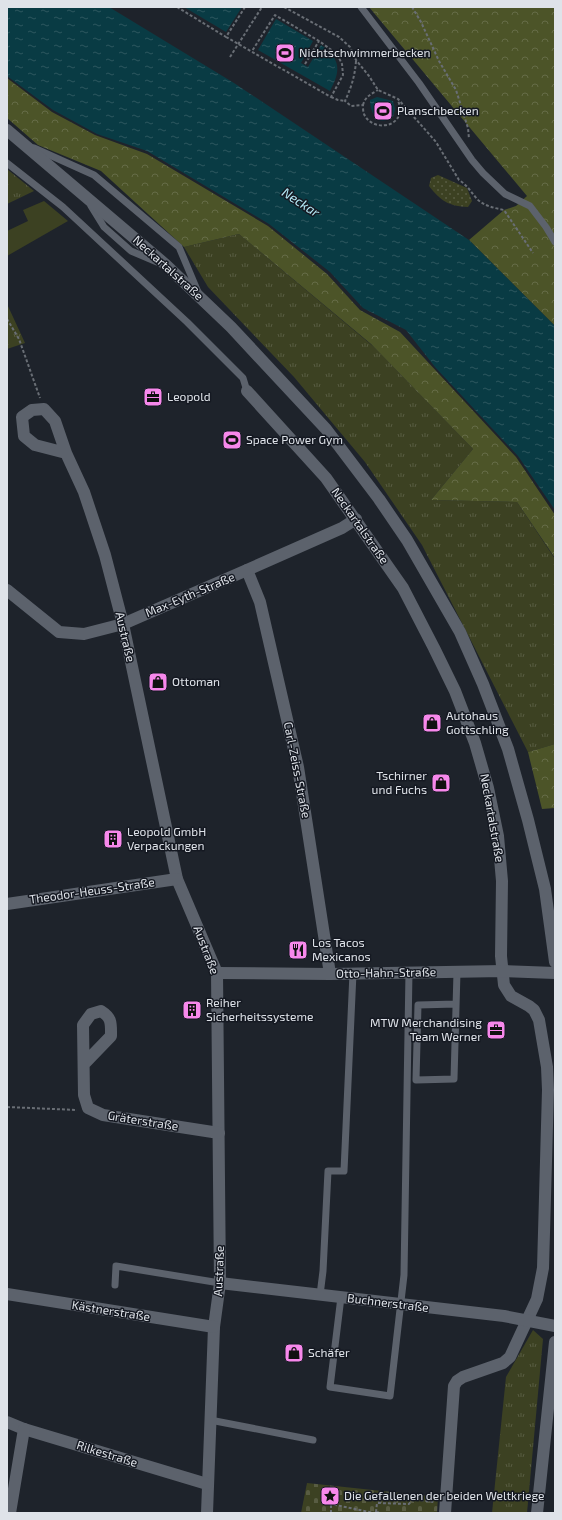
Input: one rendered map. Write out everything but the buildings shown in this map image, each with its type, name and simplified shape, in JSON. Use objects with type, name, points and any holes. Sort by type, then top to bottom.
[{"type":"street","name":"Neckartalstraße","points":[[7,130],[166,265],[231,327],[326,429],[379,499],[407,540],[460,632],[483,684],[508,749],[545,889],[555,962]]},
{"type":"street","name":"Neckartalstraße","points":[[247,391],[326,478],[356,519],[403,588],[451,684],[475,743],[488,788],[498,836],[502,881],[501,956],[504,985],[515,1000],[529,1006],[534,1010],[539,1020],[547,1067],[548,1124],[543,1268],[537,1299],[510,1357],[503,1363],[457,1380],[454,1386],[446,1508]]},
{"type":"street","name":"Austraße","points":[[44,409],[55,421],[66,453],[84,492],[105,555],[123,624],[177,879],[217,973],[220,1283],[214,1327],[207,1513]]},
{"type":"street","points":[[44,409],[32,410],[22,417],[24,436],[35,445],[66,453]]},
{"type":"street","name":"Max-Eyth-Straße","points":[[7,590],[59,632],[84,634],[123,624],[342,528],[356,519]]},
{"type":"street","name":"Carl-Zeiss-Straße","points":[[248,570],[260,602],[298,767],[330,974]]},
{"type":"street","name":"Theodor-Heuss-Straße","points":[[7,904],[177,879]]},
{"type":"street","name":"Otto-Hahn-Straße","points":[[217,973],[330,974],[503,971],[555,973]]},
{"type":"street","points":[[84,1064],[84,1095],[88,1108]]},
{"type":"street","name":"Gräterstraße","points":[[88,1108],[103,1115],[219,1133]]},
{"type":"street","name":"Buchnerstraße","points":[[220,1283],[504,1316],[555,1326]]},
{"type":"street","name":"Kästnerstraße","points":[[7,1294],[214,1327]]},
{"type":"street","points":[[537,1513],[555,1342]]},
{"type":"street","name":"Rilkestraße","points":[[7,1422],[24,1429],[208,1484]]},
{"type":"street","points":[[10,1513],[24,1429]]},
{"type":"lane","points":[[362,7],[472,160],[505,194],[530,206],[555,242]]},
{"type":"lane","points":[[25,144],[94,175],[179,247],[200,297]]},
{"type":"lane","points":[[7,163],[63,207],[187,322],[243,378],[247,391]]},
{"type":"lane","points":[[341,1297],[330,1387],[390,1396],[404,1275],[409,972]]},
{"type":"lane","points":[[456,1004],[418,1005],[416,1080],[454,1079],[457,972]]},
{"type":"lane","points":[[320,1295],[323,1271],[328,1171],[344,1171],[353,973]]},
{"type":"lane","points":[[114,1285],[116,1266],[220,1283]]},
{"type":"lane","points":[[210,1420],[313,1440]]},
{"type":"path","points":[[177,7],[331,97],[345,101],[350,106],[363,105]]},
{"type":"path","points":[[226,37],[245,7]]},
{"type":"path","points":[[230,57],[262,7]]},
{"type":"path","points":[[284,7],[339,37],[350,46],[356,60],[378,90],[398,99],[436,142],[459,180],[465,183],[478,200],[486,206],[504,210],[533,252]]},
{"type":"path","points":[[412,7],[421,22],[439,61],[456,90],[468,128],[472,160]]},
{"type":"path","points":[[252,52],[275,15],[319,41],[337,54],[342,64],[342,75],[331,97]]},
{"type":"path","points":[[305,64],[319,41]]},
{"type":"path","points":[[345,101],[355,74],[356,60]]},
{"type":"path","points":[[378,90],[365,99],[363,105],[364,115],[371,123],[379,126],[390,125],[398,119],[401,110],[398,99]]},
{"type":"path","points":[[7,319],[19,339],[44,409]]},
{"type":"path","points":[[7,1107],[73,1111],[88,1108]]},
{"type":"path","points":[[331,1497],[331,1513]]},
{"type":"path","points":[[375,1512],[377,1503],[409,1504],[413,1500],[446,1508]]},
{"type":"path","points":[[331,1504],[381,1513]]},
{"type":"green space","points":[[369,7],[555,7],[555,326],[469,240],[504,210],[516,206],[527,196]]},
{"type":"green space","points":[[7,78],[52,112],[95,135],[147,154],[268,226],[327,274],[360,310],[400,332],[516,457],[555,515],[555,558],[517,502],[431,500],[473,449],[371,344],[239,234],[184,247],[101,171],[38,145],[7,118]]},
{"type":"green space","points":[[7,169],[34,191],[7,204]]},
{"type":"green space","points":[[438,175],[467,188],[472,201],[468,207],[450,204],[441,199],[433,191],[429,186],[431,178]]},
{"type":"green space","points":[[44,201],[68,221],[7,256],[7,231],[28,221],[23,210]]},
{"type":"green space","points":[[239,234],[374,347],[473,449],[431,500],[517,502],[555,559],[555,744],[528,752],[422,545],[365,462],[294,377],[208,287],[184,247]]},
{"type":"green space","points":[[7,304],[25,343],[7,349]]},
{"type":"green space","points":[[555,744],[555,808],[542,809],[528,752]]},
{"type":"green space","points":[[533,1330],[543,1339],[527,1513],[492,1513],[506,1377]]},
{"type":"green space","points":[[307,1483],[438,1497],[437,1513],[301,1513]]},
{"type":"water","name":"Neckar","points":[[7,7],[109,7],[234,83],[469,240],[555,326],[555,510],[518,456],[435,367],[406,330],[363,308],[330,272],[269,224],[147,151],[97,134],[53,110],[7,76]]},
{"type":"water","points":[[184,7],[242,7],[226,32]]},
{"type":"water","name":"Nichtschwimmerbecken","points":[[276,19],[313,41],[301,63],[308,67],[321,45],[328,50],[336,60],[336,77],[330,91],[258,50]]},
{"type":"water","name":"Planschbecken","points":[[377,97],[393,101],[395,109],[393,117],[385,121],[377,119],[372,110],[370,100]]},
{"type":"place","name":"Nichtschwimmerbecken","points":[[285,53]]},
{"type":"place","name":"Planschbecken","points":[[383,111]]},
{"type":"place","name":"Leopold","points":[[153,397]]},
{"type":"place","name":"Space Power Gym","points":[[232,440]]},
{"type":"place","name":"Ottoman","points":[[158,682]]},
{"type":"place","name":"Autohaus Gottschling","points":[[432,723]]},
{"type":"place","name":"Tschirner und Fuchs","points":[[441,783]]},
{"type":"place","name":"Leopold GmbH Verpackungen","points":[[113,839]]},
{"type":"place","name":"Los Tacos Mexicanos","points":[[298,950]]},
{"type":"place","name":"Reiher Sicherheitssysteme","points":[[192,1010]]},
{"type":"place","name":"MTW Merchandising Team Werner","points":[[496,1030]]},
{"type":"place","name":"Schäfer","points":[[294,1353]]},
{"type":"place","name":"Die Gefallenen der beiden Weltkriege","points":[[330,1496]]}]
